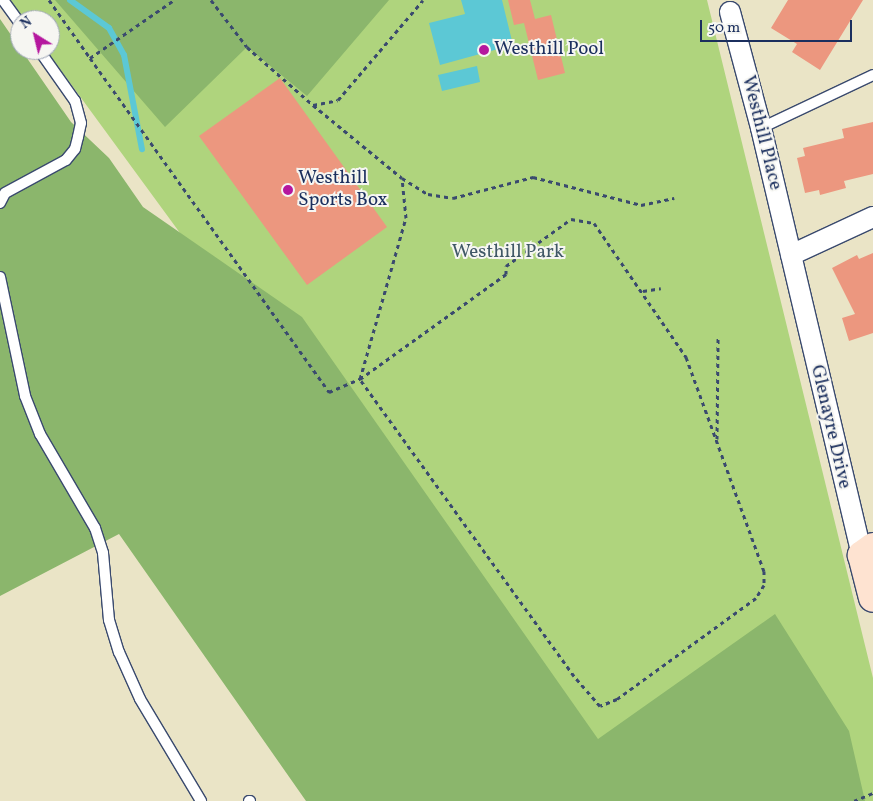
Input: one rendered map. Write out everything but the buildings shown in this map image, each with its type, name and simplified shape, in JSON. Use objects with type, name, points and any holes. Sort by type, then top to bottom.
[{"type":"street","name":"Westhill Place","points":[[728,6],[761,128],[791,254]]},
{"type":"street","points":[[791,254],[873,217]]},
{"type":"street","name":"Glenayre Drive","points":[[791,254],[867,551],[873,598]]},
{"type":"lane","points":[[0,203],[5,193],[66,160],[75,150],[81,123],[75,101],[46,60]]},
{"type":"lane","points":[[761,128],[873,75]]},
{"type":"lane","points":[[0,277],[25,396],[40,434],[95,528],[102,553],[109,620],[118,652],[140,699],[200,801]]},
{"type":"path","points":[[49,0],[329,392],[360,379],[506,274],[506,266],[571,220],[594,223],[686,357],[760,557],[764,586],[748,603],[617,699],[600,706],[574,676],[360,379]]},
{"type":"path","points":[[90,58],[174,0]]},
{"type":"path","points":[[217,0],[212,2],[247,47],[313,105],[402,178],[428,194],[453,198],[533,177],[641,205],[674,198]]},
{"type":"path","points":[[313,105],[338,100],[423,0]]},
{"type":"path","points":[[360,379],[406,218],[402,178]]},
{"type":"path","points":[[642,291],[661,288]]},
{"type":"path","points":[[717,442],[718,338]]},
{"type":"path","points":[[854,801],[873,793]]},
{"type":"green space","name":"Westhill Park","points":[[9,0],[707,0],[873,678],[873,801],[596,801],[53,60],[60,60],[60,10],[16,10]]},
{"type":"green space","points":[[55,0],[389,0],[307,96],[247,47],[165,127]]},
{"type":"green space","points":[[0,19],[10,34],[10,60],[28,60],[71,122],[109,158],[143,207],[302,317],[598,739],[775,614],[849,731],[865,801],[306,801],[119,534],[0,596]]},
{"type":"water","points":[[461,0],[502,0],[513,45],[440,65],[429,23],[465,14]]},
{"type":"water","points":[[477,66],[480,82],[442,91],[438,75]]},
{"type":"waterway","points":[[70,0],[109,28],[124,55],[142,149]]},
{"type":"place","name":"Westhill Pool","points":[[484,50]]},
{"type":"place","name":"Westhill Sports Box","points":[[288,190]]}]
